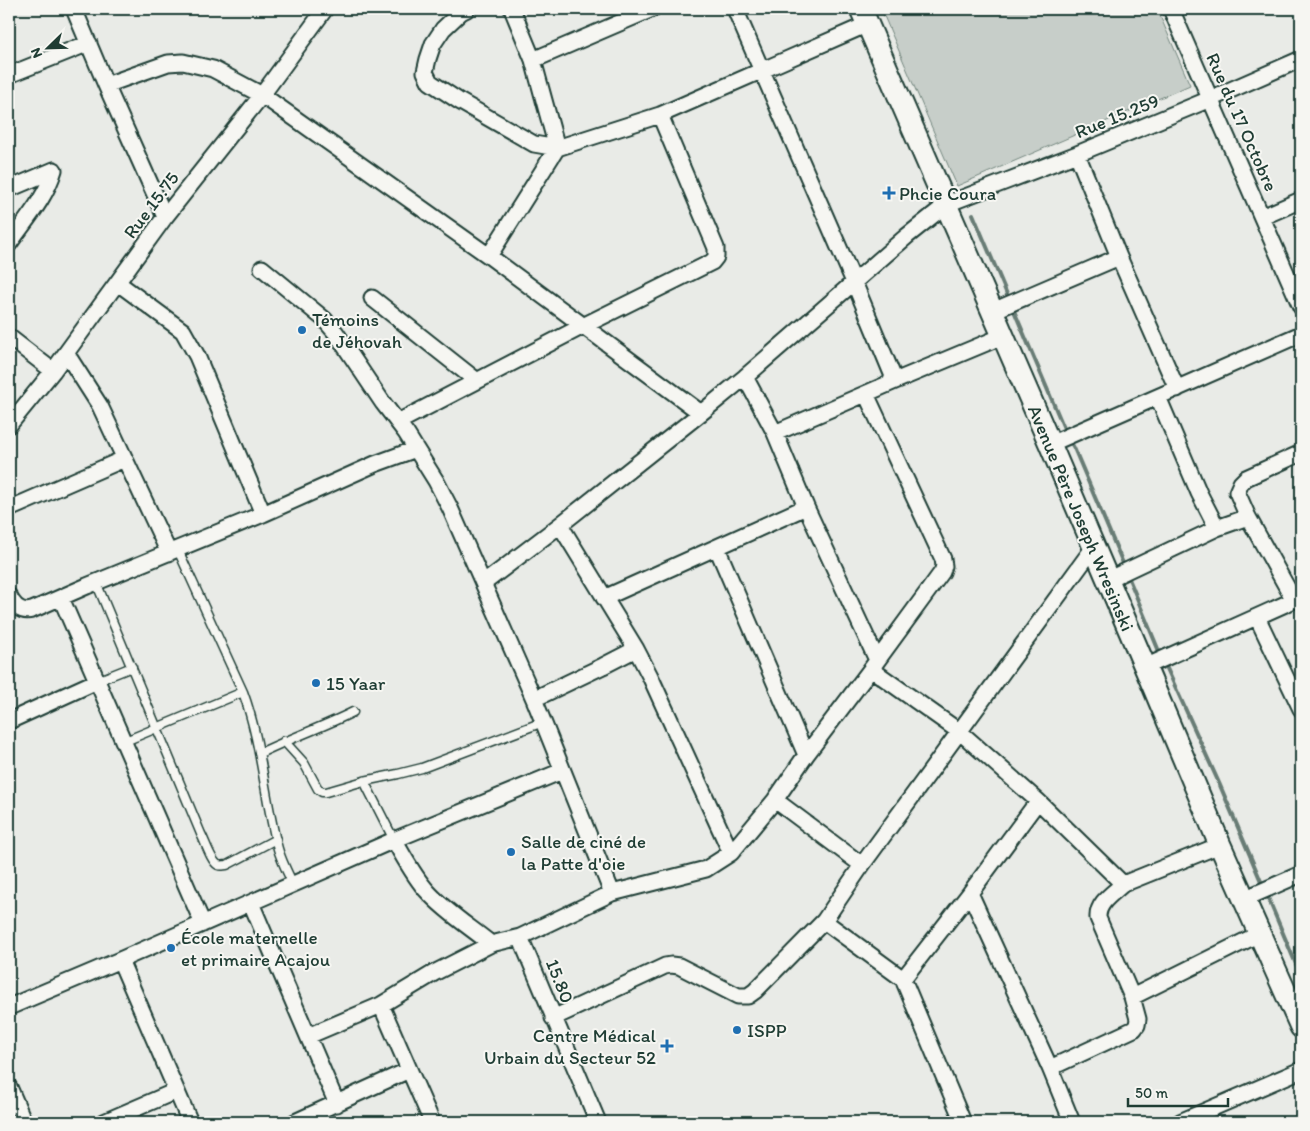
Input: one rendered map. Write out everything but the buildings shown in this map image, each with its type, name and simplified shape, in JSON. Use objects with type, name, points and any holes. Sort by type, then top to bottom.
[{"type":"street","points":[[74,9],[165,217]]},
{"type":"street","name":"Rue 15.75","points":[[9,425],[53,372],[165,217],[262,95],[325,9]]},
{"type":"street","points":[[466,9],[443,29],[433,44],[425,72],[430,82],[534,144],[557,148],[660,115],[762,70],[864,16]]},
{"type":"street","points":[[489,256],[557,148],[533,60],[512,9]]},
{"type":"street","points":[[533,60],[652,9]]},
{"type":"street","points":[[735,9],[895,381]]},
{"type":"street","name":"Rue du 17 Octobre","points":[[1172,9],[1301,307]]},
{"type":"street","name":"Avenue Père Joseph Wresinski","points":[[864,16],[947,204],[1005,306],[1004,336],[1094,547],[1120,574],[1116,598],[1156,661],[1220,846],[1258,893],[1259,934],[1301,1027]]},
{"type":"street","points":[[9,75],[89,43]]},
{"type":"street","name":"Rue 15.259","points":[[484,583],[560,525],[745,377],[907,236],[947,204],[1077,154],[1301,59]]},
{"type":"street","points":[[106,85],[168,64],[183,62],[213,69],[262,95],[489,256],[701,413]]},
{"type":"street","points":[[398,422],[583,326],[712,262],[716,257],[716,248],[660,115]]},
{"type":"street","points":[[1077,154],[1119,257],[1177,389]]},
{"type":"street","points":[[9,189],[54,170],[42,197],[9,244]]},
{"type":"street","points":[[1262,217],[1301,200]]},
{"type":"street","points":[[1005,306],[1119,257]]},
{"type":"street","points":[[262,268],[324,319],[336,332],[436,481],[484,583],[534,699],[612,893]]},
{"type":"street","points":[[118,283],[183,331],[189,340],[263,514]]},
{"type":"street","points":[[372,298],[477,381]]},
{"type":"street","points":[[1050,444],[1301,334]]},
{"type":"street","points":[[775,433],[1004,336]]},
{"type":"street","points":[[9,337],[53,372]]},
{"type":"street","points":[[66,353],[100,406],[124,459],[173,551]]},
{"type":"street","points":[[745,377],[775,433],[874,665],[960,732],[1038,801],[1123,884]]},
{"type":"street","points":[[308,1036],[381,1005],[434,973],[491,944],[520,937],[612,893],[706,869],[731,853],[775,800],[806,755],[942,572],[944,566],[943,559],[866,394]]},
{"type":"street","points":[[1158,397],[1199,493],[1217,528]]},
{"type":"street","points":[[9,596],[11,602],[22,611],[28,612],[96,582],[263,514],[375,464],[416,449]]},
{"type":"street","points":[[1156,661],[1298,598],[1248,517],[1238,492],[1241,483],[1246,478],[1301,453]]},
{"type":"street","points":[[9,509],[124,459]]},
{"type":"street","points":[[604,598],[806,507]]},
{"type":"street","points":[[1120,574],[1217,528],[1248,517]]},
{"type":"street","points":[[560,525],[636,648],[731,853]]},
{"type":"street","points":[[554,1018],[665,966],[672,965],[679,966],[738,996],[748,996],[755,991],[824,921],[862,865],[1094,547]]},
{"type":"street","points":[[717,548],[806,755]]},
{"type":"street","points":[[61,598],[203,924]]},
{"type":"street","points":[[1257,617],[1301,709]]},
{"type":"street","points":[[534,699],[636,648]]},
{"type":"street","points":[[9,721],[97,681]]},
{"type":"street","points":[[9,1007],[394,840],[562,771]]},
{"type":"street","points":[[775,800],[862,865]]},
{"type":"street","points":[[903,979],[1038,801]]},
{"type":"street","points":[[394,840],[411,869],[428,892],[491,944]]},
{"type":"street","points":[[1050,1068],[1134,1029],[1137,1025],[1138,1019],[1132,997],[1098,918],[1100,905],[1123,884],[1220,846]]},
{"type":"street","points":[[1258,893],[1301,874]]},
{"type":"street","points":[[970,893],[1050,1068],[1072,1122]]},
{"type":"street","points":[[251,903],[337,1104]]},
{"type":"street","points":[[824,921],[903,979],[962,1122]]},
{"type":"street","points":[[1132,997],[1259,934]]},
{"type":"street","name":"15.80","points":[[520,937],[598,1122]]},
{"type":"street","points":[[120,960],[190,1122]]},
{"type":"street","points":[[381,1005],[432,1122]]},
{"type":"street","points":[[295,1122],[409,1070]]},
{"type":"street","points":[[1180,1122],[1301,1070]]},
{"type":"street","points":[[9,1087],[24,1122]]},
{"type":"street","points":[[104,1122],[176,1091]]},
{"type":"lane","points":[[173,551],[243,692],[251,713],[277,847],[292,884]]},
{"type":"lane","points":[[96,582],[201,834],[214,860],[218,865],[227,864],[276,839]]},
{"type":"lane","points":[[97,681],[132,667]]},
{"type":"lane","points":[[123,742],[243,692]]},
{"type":"lane","points":[[260,752],[353,712]]},
{"type":"lane","points":[[284,741],[304,763],[317,787],[322,792],[326,792],[364,780],[422,768],[543,722]]},
{"type":"lane","points":[[364,780],[394,840]]},
{"type":"shaded area","points":[[881,9],[1157,9],[1190,85],[957,186]]},
{"type":"waterway","points":[[973,214],[1009,299]]},
{"type":"waterway","points":[[1012,306],[1066,433]]},
{"type":"waterway","points":[[1069,439],[1125,568]]},
{"type":"waterway","points":[[1127,574],[1161,656]]},
{"type":"waterway","points":[[1164,662],[1263,886]]},
{"type":"waterway","points":[[1266,893],[1301,976]]},
{"type":"place","name":"Phcie Coura","points":[[889,193]]},
{"type":"place","name":"Témoins de Jéhovah","points":[[302,330]]},
{"type":"place","name":"15 Yaar","points":[[316,683]]},
{"type":"place","name":"Salle de ciné de la Patte d'oie","points":[[511,852]]},
{"type":"place","name":"École maternelle et primaire Acajou","points":[[171,948]]},
{"type":"place","name":"ISPP","points":[[737,1030]]},
{"type":"place","name":"Centre Médical Urbain du Secteur 52","points":[[667,1046]]}]
